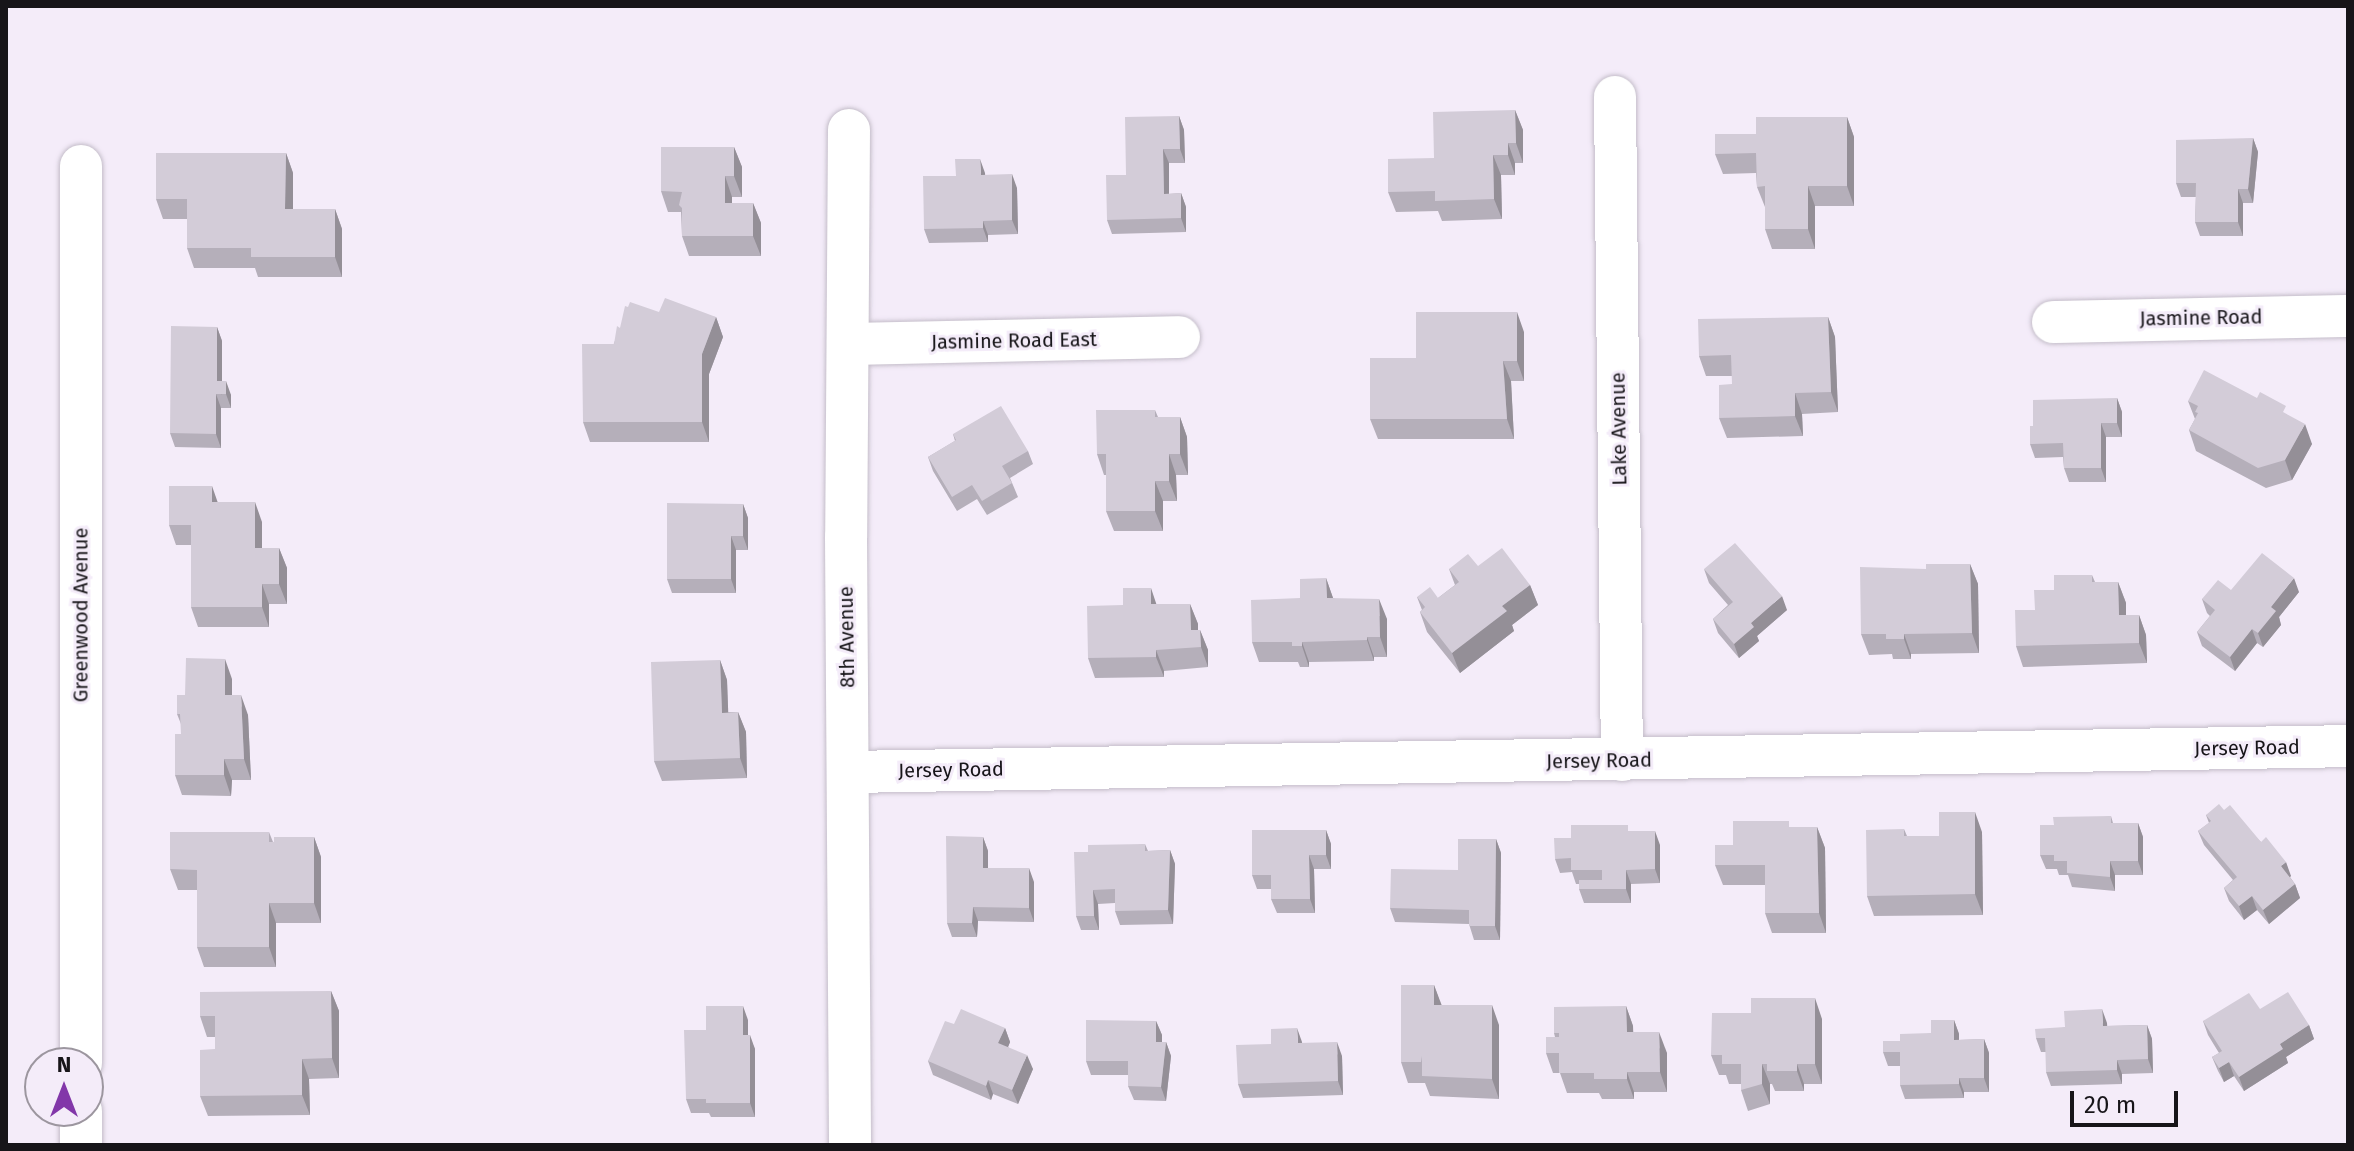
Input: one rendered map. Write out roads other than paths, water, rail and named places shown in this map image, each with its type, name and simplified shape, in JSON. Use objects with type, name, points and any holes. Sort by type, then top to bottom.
[{"type":"street","name":"Lake Avenue","points":[[1615,97],[1622,760]]},
{"type":"street","name":"8th Avenue","points":[[849,130],[850,1145]]},
{"type":"street","name":"Greenwood Avenue","points":[[81,166],[81,1047]]},
{"type":"street","name":"Jasmine Road","points":[[2053,322],[2348,316]]},
{"type":"street","name":"Jasmine Road East","points":[[848,344],[1179,337]]},
{"type":"street","name":"Jersey Road","points":[[849,772],[2348,746]]}]
